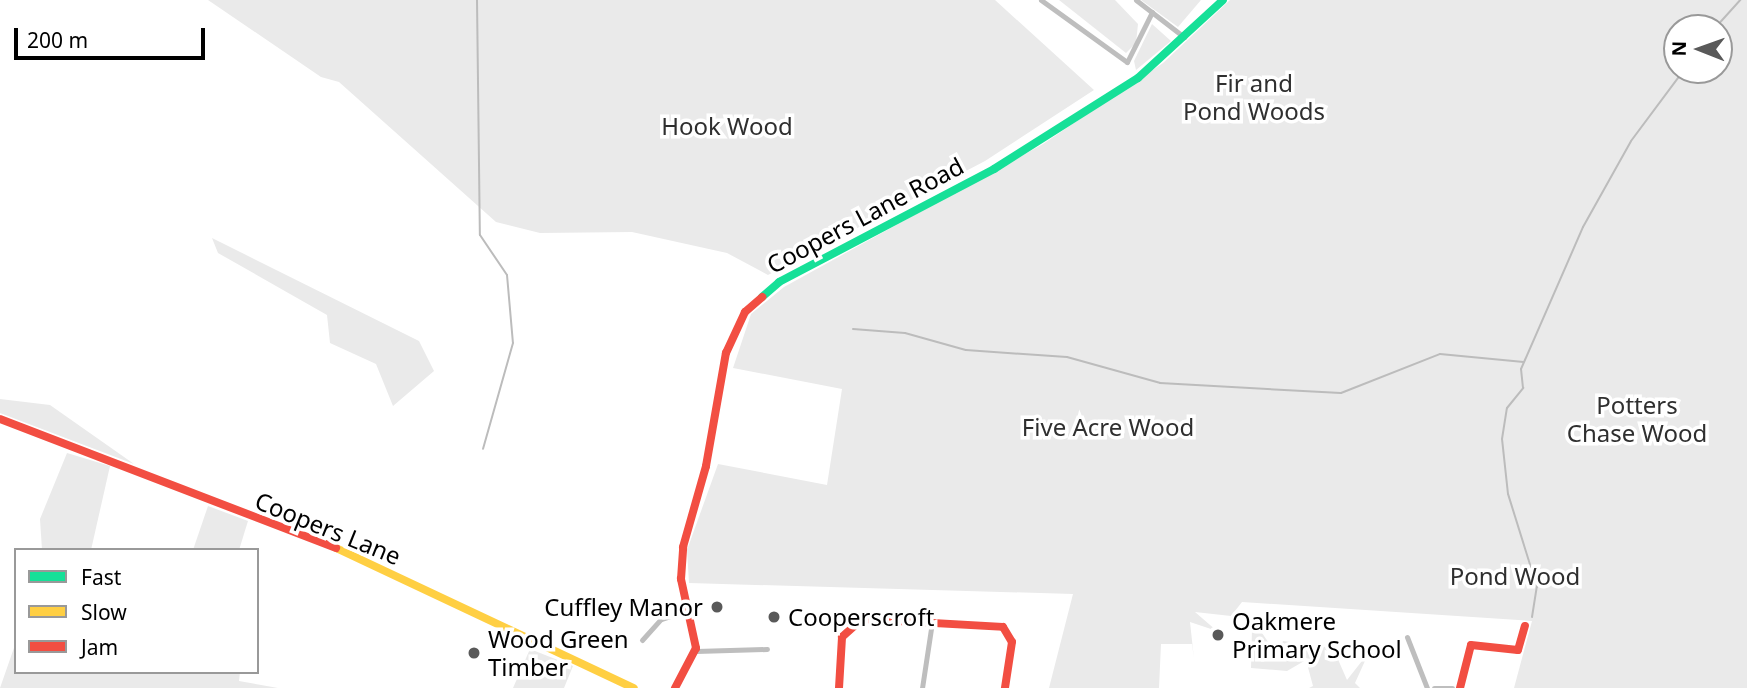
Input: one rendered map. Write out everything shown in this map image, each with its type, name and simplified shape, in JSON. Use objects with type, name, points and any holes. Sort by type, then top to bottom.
[{"type":"street","points":[[1041,0],[1127,62],[1152,12]]},
{"type":"street","points":[[1136,0],[1185,37]]},
{"type":"street","name":"Coopers Lane Road","points":[[696,652],[688,610],[682,547],[704,478],[726,352],[752,303],[779,282],[993,169],[1138,78],[1223,0]]},
{"type":"street","name":"Coopers Lane","points":[[0,419],[357,556],[635,688]]},
{"type":"street","points":[[642,640],[661,619],[688,610]]},
{"type":"street","points":[[839,688],[842,637],[853,622],[932,622],[996,624],[1009,632],[1011,646],[1005,688]]},
{"type":"street","points":[[922,688],[932,622]]},
{"type":"street","points":[[1460,688],[1471,645],[1518,650],[1525,626]]},
{"type":"street","points":[[1406,637],[1427,688]]},
{"type":"street","points":[[675,688],[696,652],[767,649]]},
{"type":"street","points":[[1434,688],[1452,688]]},
{"type":"green space","name":"Hook Wood","points":[[208,0],[995,0],[1094,90],[985,161],[768,275],[727,253],[632,232],[540,233],[496,222],[339,82],[321,77]]},
{"type":"green space","points":[[1059,0],[1115,0],[1138,24],[1136,43],[1126,53]]},
{"type":"green space","points":[[1141,0],[1201,0],[1178,27]]},
{"type":"green space","points":[[1230,0],[1747,0],[1747,688],[1514,688],[1532,621],[1242,602],[1231,616],[1195,612],[1217,631],[1190,622],[1194,659],[1192,644],[1161,644],[1159,688],[1049,688],[1073,594],[689,583],[687,550],[718,464],[827,485],[842,389],[733,368],[751,314],[784,287],[1043,144],[1163,63]]},
{"type":"green space","points":[[1152,24],[1171,41],[1136,70],[1134,61]]},
{"type":"green space","points":[[212,238],[419,341],[434,371],[393,406],[376,364],[330,343],[327,315],[218,253]]},
{"type":"green space","points":[[0,399],[50,405],[134,464],[0,413]]},
{"type":"green space","points":[[67,453],[110,466],[91,548],[42,548],[40,519]]},
{"type":"green space","points":[[208,506],[248,521],[240,548],[194,548]]},
{"type":"green space","points":[[1252,629],[1260,630],[1277,655],[1283,641],[1333,648],[1347,680],[1369,652],[1355,683],[1360,688],[1309,688],[1313,686],[1306,660],[1287,671],[1251,668]]},
{"type":"green space","points":[[14,648],[14,674],[240,674],[239,681],[278,688],[0,688]]},
{"type":"green space","points":[[530,649],[573,666],[564,688],[513,688]]},
{"type":"waterway","points":[[477,0],[480,235],[507,275],[513,343],[483,449]]},
{"type":"waterway","points":[[1728,14],[1740,0]]},
{"type":"waterway","points":[[1532,617],[1537,587],[1508,494],[1502,439],[1507,408],[1523,388],[1521,369],[1583,227],[1631,141],[1674,84]]},
{"type":"waterway","points":[[853,329],[905,333],[966,350],[1067,357],[1160,383],[1341,393],[1440,354],[1524,362]]},
{"type":"traffic: fast","points":[[762,297],[779,282],[994,169],[1138,78],[1223,0]]},
{"type":"traffic: slow","points":[[336,548],[634,688]]},
{"type":"traffic: jam","points":[[675,688],[696,648],[681,579],[683,547],[706,466],[726,353],[745,312],[762,297]]},
{"type":"traffic: jam","points":[[0,419],[336,548]]},
{"type":"traffic: jam","points":[[839,688],[842,637],[862,619],[1003,627],[1012,642],[1005,688]]},
{"type":"traffic: jam","points":[[1460,688],[1471,645],[1518,650],[1525,626]]},
{"type":"place","name":"Cuffley Manor","points":[[717,607]]},
{"type":"place","name":"Cooperscroft","points":[[774,617]]},
{"type":"place","name":"Oakmere Primary School","points":[[1218,635]]},
{"type":"place","name":"Wood Green Timber","points":[[474,653]]},
{"type":"park label","name":"Fir and Pond Woods","points":[[1254,97]]},
{"type":"park label","name":"Potters Chase Wood","points":[[1637,419]]},
{"type":"park label","name":"Five Acre Wood","points":[[1108,427]]},
{"type":"park label","name":"Pond Wood","points":[[1515,576]]}]
